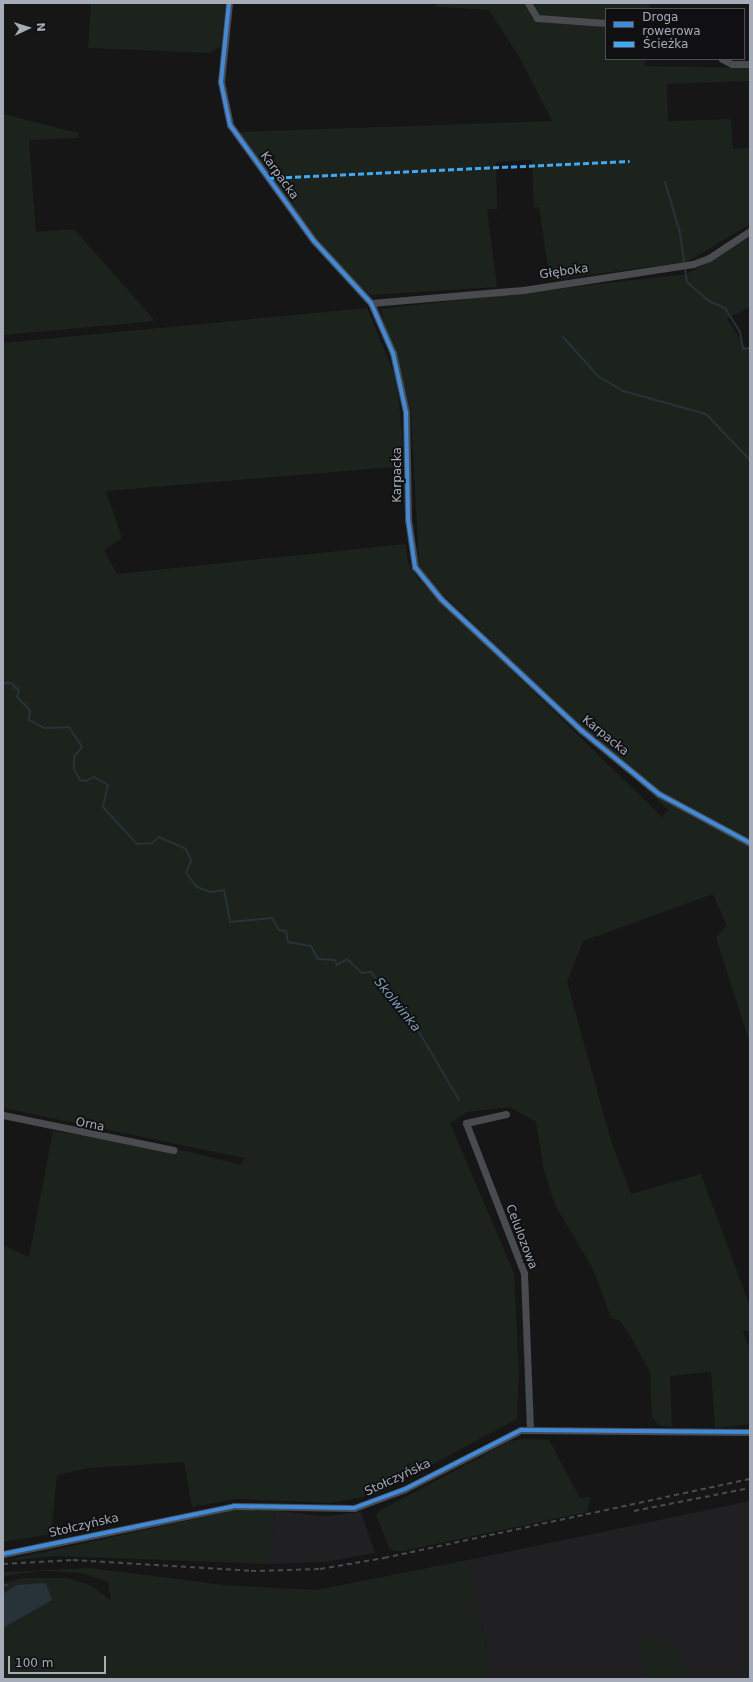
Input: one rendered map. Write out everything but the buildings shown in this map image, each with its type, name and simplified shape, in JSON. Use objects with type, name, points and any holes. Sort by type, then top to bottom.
[{"type":"street","name":"Karpacka","points":[[229,3],[221,82],[230,125],[314,241],[371,303],[402,382],[407,426],[410,550],[415,567],[424,580],[581,730],[652,788],[750,843]]},
{"type":"street","points":[[528,3],[537,18],[605,23]]},
{"type":"street","points":[[724,60],[732,64],[750,64]]},
{"type":"street","name":"Głęboka","points":[[371,303],[522,290],[693,264],[709,258],[750,231]]},
{"type":"street","name":"Celulozowa","points":[[506,1114],[466,1123],[524,1273],[530,1430]]},
{"type":"street","name":"Orna","points":[[3,1115],[173,1150]]},
{"type":"street","name":"Stołczyńska","points":[[3,1554],[234,1506],[354,1508],[405,1489],[512,1432],[530,1430],[716,1434],[750,1432]]},
{"type":"shaded area","points":[[91,3],[226,3],[221,46],[211,53],[88,48]]},
{"type":"shaded area","points":[[436,3],[650,3],[649,8],[605,8],[605,60],[645,60],[645,66],[750,68],[750,81],[667,84],[668,121],[731,119],[733,149],[750,148],[750,224],[687,262],[550,280],[539,207],[534,207],[532,160],[496,162],[497,209],[487,209],[497,287],[370,295],[345,273],[302,219],[239,132],[552,121],[520,58],[489,10],[437,7]]},
{"type":"shaded area","points":[[3,114],[78,133],[78,138],[29,140],[36,232],[74,229],[155,321],[3,335]]},
{"type":"shaded area","points":[[750,237],[750,307],[727,319],[750,354],[750,1044],[716,937],[727,926],[713,894],[583,941],[567,982],[611,1141],[631,1194],[701,1174],[750,1307],[750,1331],[743,1331],[750,1351],[750,1424],[715,1428],[711,1372],[670,1376],[672,1427],[659,1425],[652,1417],[650,1372],[628,1332],[620,1321],[611,1318],[593,1269],[555,1205],[544,1170],[536,1122],[510,1107],[467,1112],[450,1123],[514,1273],[519,1374],[517,1419],[377,1494],[331,1503],[238,1499],[192,1507],[184,1462],[88,1468],[57,1475],[51,1534],[3,1542],[3,1245],[29,1257],[53,1131],[191,1152],[241,1165],[244,1158],[3,1108],[3,343],[367,308],[397,380],[405,466],[106,491],[122,538],[104,550],[117,574],[406,544],[408,563],[419,580],[662,817],[668,810],[429,581],[419,565],[411,412],[380,309],[687,274]]},
{"type":"shaded area","points":[[525,1439],[549,1440],[580,1498],[590,1497],[587,1512],[402,1551],[390,1550],[376,1515],[381,1510],[510,1441]]},
{"type":"shaded area","points":[[750,1501],[750,1679],[493,1679],[468,1560]]},
{"type":"shaded area","points":[[236,1510],[275,1511],[268,1564],[57,1556],[3,1561]]},
{"type":"shaded area","points":[[275,1511],[325,1516],[361,1512],[375,1553],[326,1562],[268,1564]]},
{"type":"shaded area","points":[[468,1560],[493,1679],[3,1679],[3,1628],[14,1622],[16,1585],[3,1594],[3,1583],[23,1578],[68,1578],[90,1585],[111,1600],[108,1582],[81,1573],[43,1571],[3,1576],[3,1572],[90,1568],[224,1585],[316,1590]]},
{"type":"shaded area","points":[[46,1583],[52,1600],[3,1628],[3,1594],[16,1585]]},
{"type":"shaded area","points":[[651,1635],[669,1640],[689,1679],[650,1679],[640,1663],[642,1643]]},
{"type":"waterway","points":[[665,182],[680,233],[687,282],[709,301],[725,308],[740,332],[743,349],[749,348],[750,354]]},
{"type":"waterway","points":[[563,337],[598,376],[623,391],[706,414],[750,460]]},
{"type":"waterway","name":"Skolwinka","points":[[3,683],[11,683],[19,691],[17,697],[30,710],[29,720],[44,728],[69,727],[82,747],[74,757],[74,769],[80,780],[86,781],[94,777],[108,785],[103,807],[137,844],[152,843],[159,837],[186,849],[191,861],[186,873],[197,887],[211,892],[224,890],[230,922],[272,918],[279,930],[286,931],[288,942],[311,946],[318,959],[335,960],[337,965],[347,959],[362,973],[371,972],[419,1032],[459,1100]]},
{"type":"railway","points":[[3,1564],[73,1560],[251,1571],[320,1569],[384,1558],[750,1479]]},
{"type":"railway","points":[[634,1511],[750,1488]]},
{"type":"marked path","points":[[268,178],[630,161]]},
{"type":"cycle path","points":[[229,3],[221,82],[230,125],[314,241],[371,303],[393,353],[406,412],[408,519],[415,567],[441,599],[581,730],[659,794],[750,843]]},
{"type":"cycle path","points":[[3,1554],[234,1506],[354,1508],[405,1489],[521,1430],[750,1432]]}]
